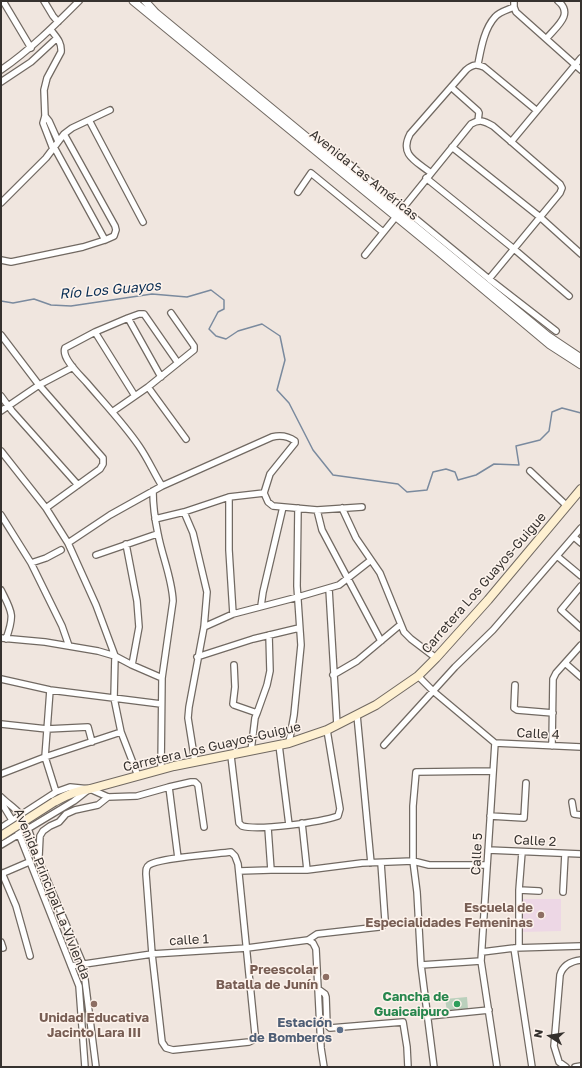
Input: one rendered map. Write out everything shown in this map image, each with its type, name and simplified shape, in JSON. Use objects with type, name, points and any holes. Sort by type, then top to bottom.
[{"type":"main road","name":"Carretera Los Guayos-Guigue","points":[[1,836],[54,802],[81,790],[90,789],[161,769],[289,743],[327,730],[376,705],[418,676],[436,658],[488,600],[581,489]]},
{"type":"street","points":[[3,1],[31,48]]},
{"type":"street","points":[[44,1],[58,22]]},
{"type":"street","points":[[8,78],[1,69],[31,48],[79,1]]},
{"type":"street","name":"Avenida Las Américas","points":[[133,1],[399,212],[550,345],[581,365]]},
{"type":"street","name":"Avenida Las Américas","points":[[145,1],[156,12],[548,336],[581,358]]},
{"type":"street","points":[[547,38],[565,17],[566,10],[558,1]]},
{"type":"street","points":[[478,64],[484,41],[494,18],[514,4],[516,12],[547,38],[581,70]]},
{"type":"street","points":[[50,30],[60,42],[62,47],[44,90],[45,116],[43,123],[53,148],[105,240]]},
{"type":"street","points":[[1,82],[31,62],[57,38]]},
{"type":"street","points":[[511,142],[536,110],[581,58]]},
{"type":"street","points":[[431,173],[409,155],[406,150],[406,142],[410,134],[472,65],[478,64],[484,67],[536,110]]},
{"type":"street","points":[[451,87],[478,111],[478,121]]},
{"type":"street","points":[[1,203],[46,158],[64,134],[72,128],[110,110]]},
{"type":"street","points":[[45,116],[49,121],[58,141]]},
{"type":"street","points":[[89,120],[143,222]]},
{"type":"street","points":[[365,255],[471,124],[478,121],[483,121],[493,126],[560,184],[562,188],[560,193],[489,279]]},
{"type":"street","points":[[1,260],[11,262],[83,247],[114,236],[116,230],[115,226],[64,134]]},
{"type":"street","points":[[452,147],[540,217],[581,254]]},
{"type":"street","points":[[298,192],[311,173],[383,232]]},
{"type":"street","points":[[426,178],[514,249],[569,296]]},
{"type":"street","points":[[399,212],[556,330]]},
{"type":"street","points":[[112,412],[148,387],[192,352],[194,348],[171,313]]},
{"type":"street","points":[[162,486],[139,446],[64,355],[65,348],[95,332],[128,318],[139,314],[144,314],[178,363]]},
{"type":"street","points":[[128,318],[161,377]]},
{"type":"street","points":[[95,332],[135,396]]},
{"type":"street","points":[[1,335],[39,385],[103,458],[103,464],[100,469],[46,508]]},
{"type":"street","points":[[1,411],[39,385],[74,368]]},
{"type":"street","points":[[148,387],[186,439]]},
{"type":"street","points":[[1,396],[78,485]]},
{"type":"street","points":[[68,543],[110,516],[162,486],[272,437],[282,436],[292,438],[295,441],[295,443],[270,474],[264,492],[268,502],[273,506],[317,510],[362,507]]},
{"type":"street","points":[[1,451],[46,508],[68,543],[96,606],[115,656],[114,698],[121,732],[138,776]]},
{"type":"street","points":[[530,471],[567,506]]},
{"type":"street","points":[[153,491],[155,520],[172,589],[173,600],[162,678],[161,769]]},
{"type":"street","points":[[155,520],[230,497],[264,492]]},
{"type":"street","points":[[230,497],[229,550],[234,614]]},
{"type":"street","points":[[261,606],[283,507]]},
{"type":"street","points":[[289,743],[294,715],[301,645],[297,586],[298,508]]},
{"type":"street","points":[[342,508],[356,538],[380,573],[404,632],[436,658]]},
{"type":"street","points":[[317,510],[322,530],[381,641]]},
{"type":"street","points":[[184,512],[193,533],[207,592],[204,627],[197,657],[188,718],[196,762]]},
{"type":"street","points":[[1,515],[31,563],[62,626],[69,646]]},
{"type":"street","points":[[384,745],[455,667],[493,630],[581,528]]},
{"type":"street","points":[[96,555],[158,534]]},
{"type":"street","points":[[574,536],[581,543]]},
{"type":"street","points":[[126,544],[137,601],[139,627],[132,665]]},
{"type":"street","points":[[31,563],[46,558],[61,550]]},
{"type":"street","points":[[558,556],[581,576]]},
{"type":"street","points":[[204,627],[234,614],[339,585],[371,560]]},
{"type":"street","points":[[581,586],[561,610],[581,628]]},
{"type":"street","points":[[329,589],[337,725]]},
{"type":"street","points":[[1,590],[13,617],[12,624],[4,639],[45,642],[115,656],[162,678]]},
{"type":"street","points":[[333,675],[357,661],[400,625]]},
{"type":"street","points":[[197,657],[269,635],[299,628]]},
{"type":"street","points":[[251,751],[255,718],[267,685],[270,671],[269,635]]},
{"type":"street","points":[[552,746],[553,679],[581,645]]},
{"type":"street","points":[[565,663],[581,677]]},
{"type":"street","points":[[234,665],[235,687],[233,704],[234,706],[257,713]]},
{"type":"street","points":[[418,676],[433,691],[495,744]]},
{"type":"street","points":[[1,679],[50,690],[161,704]]},
{"type":"street","points":[[515,685],[514,708],[517,710],[552,713]]},
{"type":"street","points":[[50,690],[45,757],[56,792]]},
{"type":"street","points":[[357,715],[371,863]]},
{"type":"street","points":[[1,724],[47,729],[88,727],[92,742]]},
{"type":"street","points":[[231,756],[239,823],[246,827],[268,828],[328,820],[338,816],[340,809],[327,730]]},
{"type":"street","points":[[1,774],[45,757],[121,732]]},
{"type":"street","name":"Calle 4","points":[[495,744],[581,747]]},
{"type":"street","name":"Calle 5","points":[[495,744],[481,960],[497,1067]]},
{"type":"street","points":[[279,745],[289,825]]},
{"type":"street","points":[[434,1067],[422,965],[417,892],[413,861],[413,806],[416,772],[493,771]]},
{"type":"street","points":[[1,828],[20,814],[56,792],[70,787],[90,789],[108,797],[138,796],[191,782],[195,782],[198,785],[204,827]]},
{"type":"street","points":[[490,816],[524,818],[526,783]]},
{"type":"street","points":[[169,788],[178,858]]},
{"type":"street","points":[[1,845],[74,801],[90,789]]},
{"type":"street","name":"Avenida Principal La Vivienda","points":[[1,797],[20,814],[83,964],[96,1067]]},
{"type":"street","points":[[39,861],[40,836],[43,831],[59,822],[66,814],[75,810],[98,805],[108,797]]},
{"type":"street","name":"Avenida Principal La Vivienda","points":[[1,802],[19,834],[79,986],[85,1067]]},
{"type":"street","points":[[572,802],[574,814],[581,815]]},
{"type":"street","points":[[302,823],[307,870]]},
{"type":"street","points":[[268,828],[271,870]]},
{"type":"street","name":"Calle 2","points":[[488,850],[581,854]]},
{"type":"street","points":[[230,852],[235,856],[238,864],[255,1034],[253,1040],[249,1042],[173,1050],[166,1048],[162,1042],[152,954],[146,868],[150,864],[178,858],[230,852]]},
{"type":"street","points":[[522,852],[517,948],[532,1067]]},
{"type":"street","points":[[563,892],[565,854]]},
{"type":"street","points":[[238,871],[307,870],[371,863],[413,861],[429,865],[487,865]]},
{"type":"street","points":[[29,862],[2,874],[16,906],[30,956]]},
{"type":"street","name":"calle 1","points":[[71,966],[152,954],[247,948],[308,940],[317,934],[379,927],[384,925],[385,920],[381,863]]},
{"type":"street","points":[[519,890],[539,890]]},
{"type":"street","points":[[308,940],[313,943],[316,949],[321,1048],[324,1067]]},
{"type":"street","points":[[1,942],[3,948]]},
{"type":"street","points":[[482,952],[517,948],[581,946]]},
{"type":"street","points":[[422,965],[481,960]]},
{"type":"street","points":[[566,1067],[559,1062],[554,1046],[560,975],[561,970],[569,963],[581,960]]},
{"type":"street","points":[[318,989],[325,994],[326,997],[327,1025],[330,1028],[403,1022],[407,1047],[408,1067]]},
{"type":"street","points":[[429,1016],[488,1010]]},
{"type":"street","points":[[575,1067],[581,1066]]},
{"type":"shaded area","name":"Escuela de Especialidades Femeninas","points":[[521,899],[561,899],[561,931],[521,932]]},
{"type":"green space","name":"Cancha de Guaicaipuro","points":[[467,997],[468,1009],[447,1011],[445,999]]},
{"type":"waterway","name":"Río Los Guayos","points":[[1,301],[13,303],[34,299],[51,305],[71,306],[152,294],[187,297],[211,290],[224,300],[224,309],[218,312],[209,329],[216,336],[226,339],[238,331],[262,324],[280,336],[285,360],[277,390],[289,403],[313,450],[333,475],[398,484],[407,492],[427,490],[433,472],[446,469],[455,472],[458,480],[476,475],[494,464],[519,465],[516,446],[540,440],[549,431],[552,412],[562,408],[581,413]]},
{"type":"place","name":"Escuela de Especialidades Femeninas","points":[[541,915]]},
{"type":"place","name":"Preescolar Batalla de Junín","points":[[326,977]]},
{"type":"place","name":"Unidad Educativa Jacinto Lara III","points":[[94,1004]]},
{"type":"place","name":"Cancha de Guaicaipuro","points":[[457,1004]]},
{"type":"place","name":"Estación de Bomberos","points":[[340,1030]]}]
